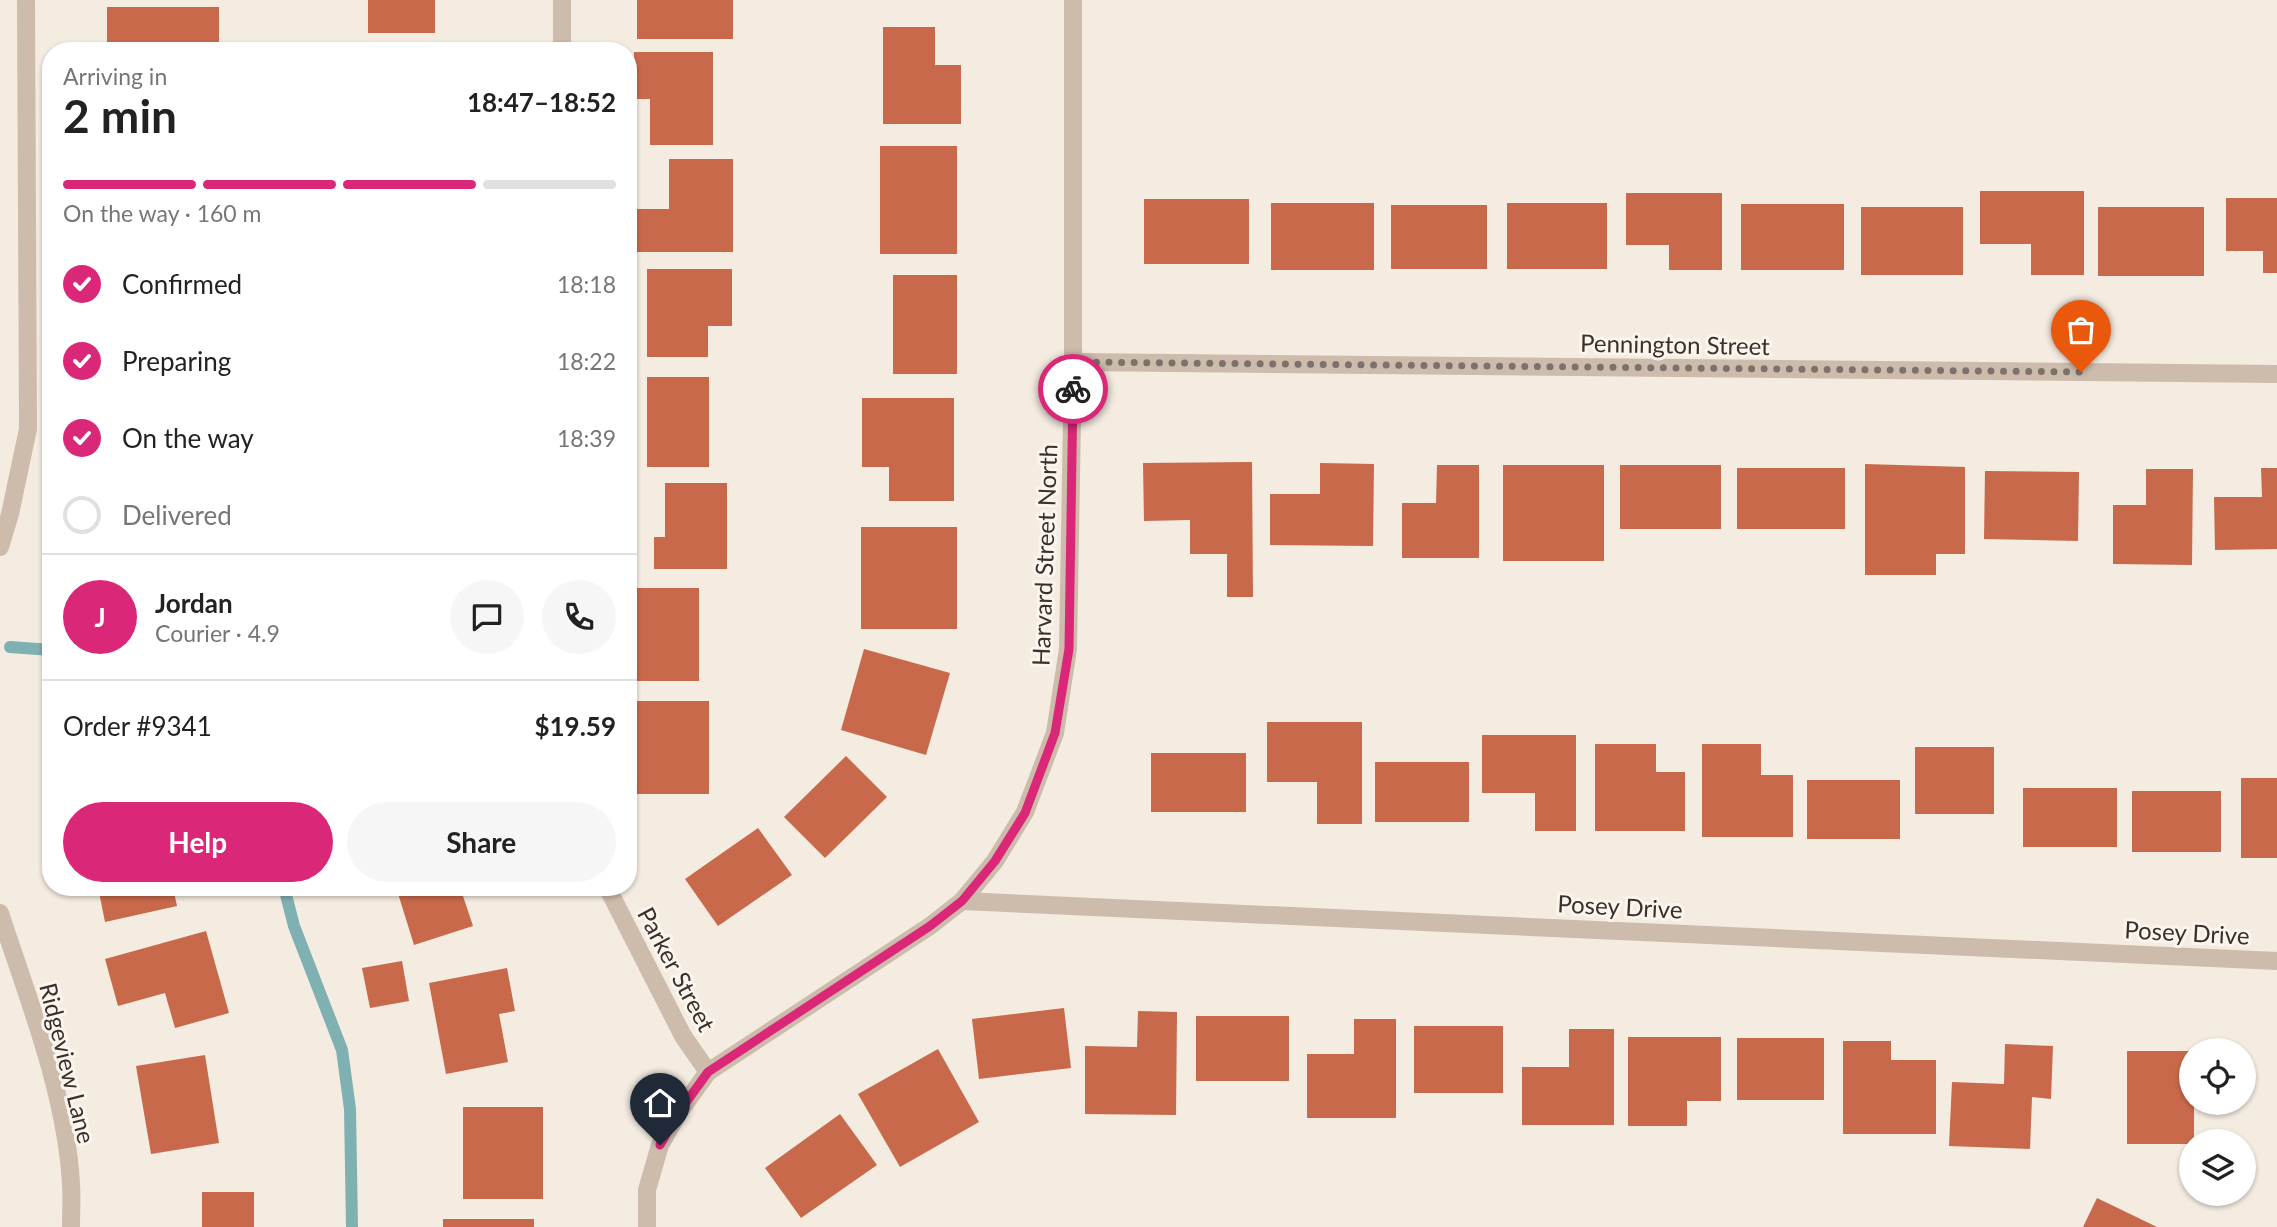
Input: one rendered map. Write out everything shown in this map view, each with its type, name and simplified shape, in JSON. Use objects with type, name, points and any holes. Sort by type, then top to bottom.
[{"type":"street","points":[[0,547],[10,514],[28,429],[26,0]]},
{"type":"street","points":[[562,0],[562,42]]},
{"type":"street","name":"Harvard Street North","points":[[647,1227],[647,1191],[660,1145],[679,1112],[708,1072],[930,926],[962,901],[995,861],[1025,813],[1055,733],[1069,649],[1073,362],[1073,0]]},
{"type":"street","name":"Pennington Street","points":[[1073,362],[2277,374]]},
{"type":"street","name":"Parker Street","points":[[612,896],[682,1036],[708,1072]]},
{"type":"street","name":"Posey Drive","points":[[962,901],[2277,961]]},
{"type":"street","name":"Ridgeview Lane","points":[[0,913],[47,1058],[62,1124],[71,1183],[71,1227]]},
{"type":"building","points":[[368,0],[435,0],[435,33],[368,33]]},
{"type":"building","points":[[637,0],[733,0],[733,39],[637,39]]},
{"type":"building","points":[[107,7],[219,7],[219,42],[107,42]]},
{"type":"building","points":[[883,27],[935,27],[935,65],[961,65],[961,124],[883,124]]},
{"type":"building","points":[[637,52],[713,52],[713,145],[650,145],[650,99],[637,99]]},
{"type":"building","points":[[880,146],[957,146],[957,254],[880,254]]},
{"type":"building","points":[[669,159],[733,159],[733,252],[637,252],[637,209],[669,209]]},
{"type":"building","points":[[1980,191],[2084,191],[2084,275],[2031,275],[2031,244],[1980,244]]},
{"type":"building","points":[[1626,193],[1722,193],[1722,270],[1669,270],[1669,245],[1626,245]]},
{"type":"building","points":[[2226,198],[2277,198],[2277,273],[2263,273],[2263,251],[2226,251]]},
{"type":"building","points":[[1144,199],[1249,199],[1249,264],[1144,264]]},
{"type":"building","points":[[1271,203],[1374,203],[1374,270],[1271,270]]},
{"type":"building","points":[[1507,203],[1607,203],[1607,269],[1507,269]]},
{"type":"building","points":[[1741,204],[1844,204],[1844,270],[1741,270]]},
{"type":"building","points":[[1391,205],[1487,205],[1487,269],[1391,269]]},
{"type":"building","points":[[1861,207],[1963,207],[1963,275],[1861,275]]},
{"type":"building","points":[[2098,207],[2204,207],[2204,276],[2098,276]]},
{"type":"building","points":[[647,269],[732,269],[732,326],[708,326],[708,357],[647,357]]},
{"type":"building","points":[[893,275],[957,275],[957,374],[893,374]]},
{"type":"building","points":[[647,377],[709,377],[709,467],[647,467]]},
{"type":"building","points":[[862,398],[954,398],[954,501],[889,501],[889,467],[862,467]]},
{"type":"building","points":[[1252,462],[1253,597],[1227,597],[1227,554],[1190,554],[1190,520],[1144,521],[1143,463]]},
{"type":"building","points":[[1320,463],[1374,464],[1373,546],[1270,545],[1270,494],[1320,494]]},
{"type":"building","points":[[1865,464],[1965,467],[1965,554],[1936,554],[1936,575],[1865,575]]},
{"type":"building","points":[[1437,465],[1479,465],[1479,558],[1402,558],[1402,503],[1436,503]]},
{"type":"building","points":[[1503,465],[1604,465],[1604,561],[1503,561]]},
{"type":"building","points":[[1620,465],[1721,465],[1721,529],[1620,529]]},
{"type":"building","points":[[1737,468],[1845,468],[1845,529],[1737,529]]},
{"type":"building","points":[[2261,468],[2277,468],[2277,549],[2215,550],[2214,497],[2262,497]]},
{"type":"building","points":[[2146,469],[2193,469],[2192,565],[2113,564],[2113,505],[2146,505]]},
{"type":"building","points":[[1985,471],[2079,472],[2078,541],[1984,539]]},
{"type":"building","points":[[665,483],[727,483],[727,569],[654,569],[654,537],[665,537]]},
{"type":"building","points":[[861,527],[957,527],[957,629],[861,629]]},
{"type":"building","points":[[637,588],[699,588],[699,681],[637,681]]},
{"type":"building","points":[[864,649],[950,673],[926,755],[841,730]]},
{"type":"building","points":[[637,701],[709,701],[709,794],[637,794]]},
{"type":"building","points":[[1267,722],[1362,722],[1362,824],[1317,824],[1317,782],[1267,782]]},
{"type":"building","points":[[1482,735],[1576,735],[1576,831],[1535,831],[1535,793],[1482,793]]},
{"type":"building","points":[[1595,744],[1656,744],[1656,772],[1685,772],[1685,831],[1595,831]]},
{"type":"building","points":[[1702,744],[1761,744],[1761,775],[1793,775],[1793,837],[1702,837]]},
{"type":"building","points":[[1915,747],[1994,747],[1994,814],[1915,814]]},
{"type":"building","points":[[1151,753],[1246,753],[1246,812],[1151,812]]},
{"type":"building","points":[[846,756],[887,797],[825,858],[784,817]]},
{"type":"building","points":[[1375,762],[1469,762],[1469,822],[1375,822]]},
{"type":"building","points":[[2241,778],[2277,778],[2277,858],[2241,858]]},
{"type":"building","points":[[1807,780],[1900,780],[1900,839],[1807,839]]},
{"type":"building","points":[[2023,788],[2117,788],[2117,847],[2023,847]]},
{"type":"building","points":[[2132,791],[2221,791],[2221,852],[2132,852]]},
{"type":"building","points":[[758,828],[792,875],[718,926],[685,879]]},
{"type":"building","points":[[100,896],[175,896],[177,906],[105,922]]},
{"type":"building","points":[[399,896],[463,896],[473,926],[414,945]]},
{"type":"building","points":[[206,931],[229,1013],[175,1028],[165,993],[118,1006],[105,959]]},
{"type":"building","points":[[402,961],[409,1001],[370,1008],[362,968]]},
{"type":"building","points":[[507,968],[515,1011],[499,1014],[508,1062],[446,1074],[429,983]]},
{"type":"building","points":[[1064,1008],[1071,1068],[979,1079],[972,1019]]},
{"type":"building","points":[[1138,1011],[1177,1012],[1176,1115],[1085,1114],[1085,1046],[1137,1047]]},
{"type":"building","points":[[1196,1016],[1289,1016],[1289,1081],[1196,1081]]},
{"type":"building","points":[[1354,1019],[1396,1019],[1396,1118],[1307,1118],[1307,1054],[1354,1054]]},
{"type":"building","points":[[1414,1026],[1503,1026],[1503,1093],[1414,1093]]},
{"type":"building","points":[[1569,1029],[1614,1029],[1614,1125],[1522,1125],[1522,1067],[1569,1067]]},
{"type":"building","points":[[1628,1037],[1721,1037],[1721,1101],[1687,1101],[1687,1126],[1628,1126]]},
{"type":"building","points":[[1737,1038],[1824,1038],[1824,1100],[1737,1100]]},
{"type":"building","points":[[1843,1041],[1891,1041],[1891,1060],[1936,1060],[1936,1134],[1843,1134]]},
{"type":"building","points":[[2005,1044],[2053,1046],[2051,1099],[2032,1097],[2030,1149],[1949,1146],[1952,1082],[2004,1084]]},
{"type":"building","points":[[938,1049],[979,1122],[900,1167],[858,1094]]},
{"type":"building","points":[[2127,1051],[2179,1051],[2179,1115],[2194,1115],[2194,1129],[2179,1129],[2179,1144],[2127,1144]]},
{"type":"building","points":[[205,1055],[219,1143],[151,1154],[136,1066]]},
{"type":"building","points":[[463,1107],[543,1107],[543,1199],[463,1199]]},
{"type":"building","points":[[840,1114],[877,1165],[801,1218],[765,1168]]},
{"type":"building","points":[[202,1192],[254,1192],[254,1227],[202,1227]]},
{"type":"building","points":[[2097,1198],[2157,1227],[2083,1227]]},
{"type":"building","points":[[443,1219],[534,1219],[534,1227],[443,1227]]},
{"type":"waterway","points":[[10,647],[42,649]]},
{"type":"waterway","points":[[286,896],[294,926],[342,1050],[350,1109],[352,1227]]},
{"type":"way so far","points":[[1073,389],[1073,362],[2081,372]]},
{"type":"route","points":[[660,1145],[679,1112],[708,1072],[930,926],[962,901],[995,861],[1025,813],[1055,733],[1069,649],[1073,389]]}]
